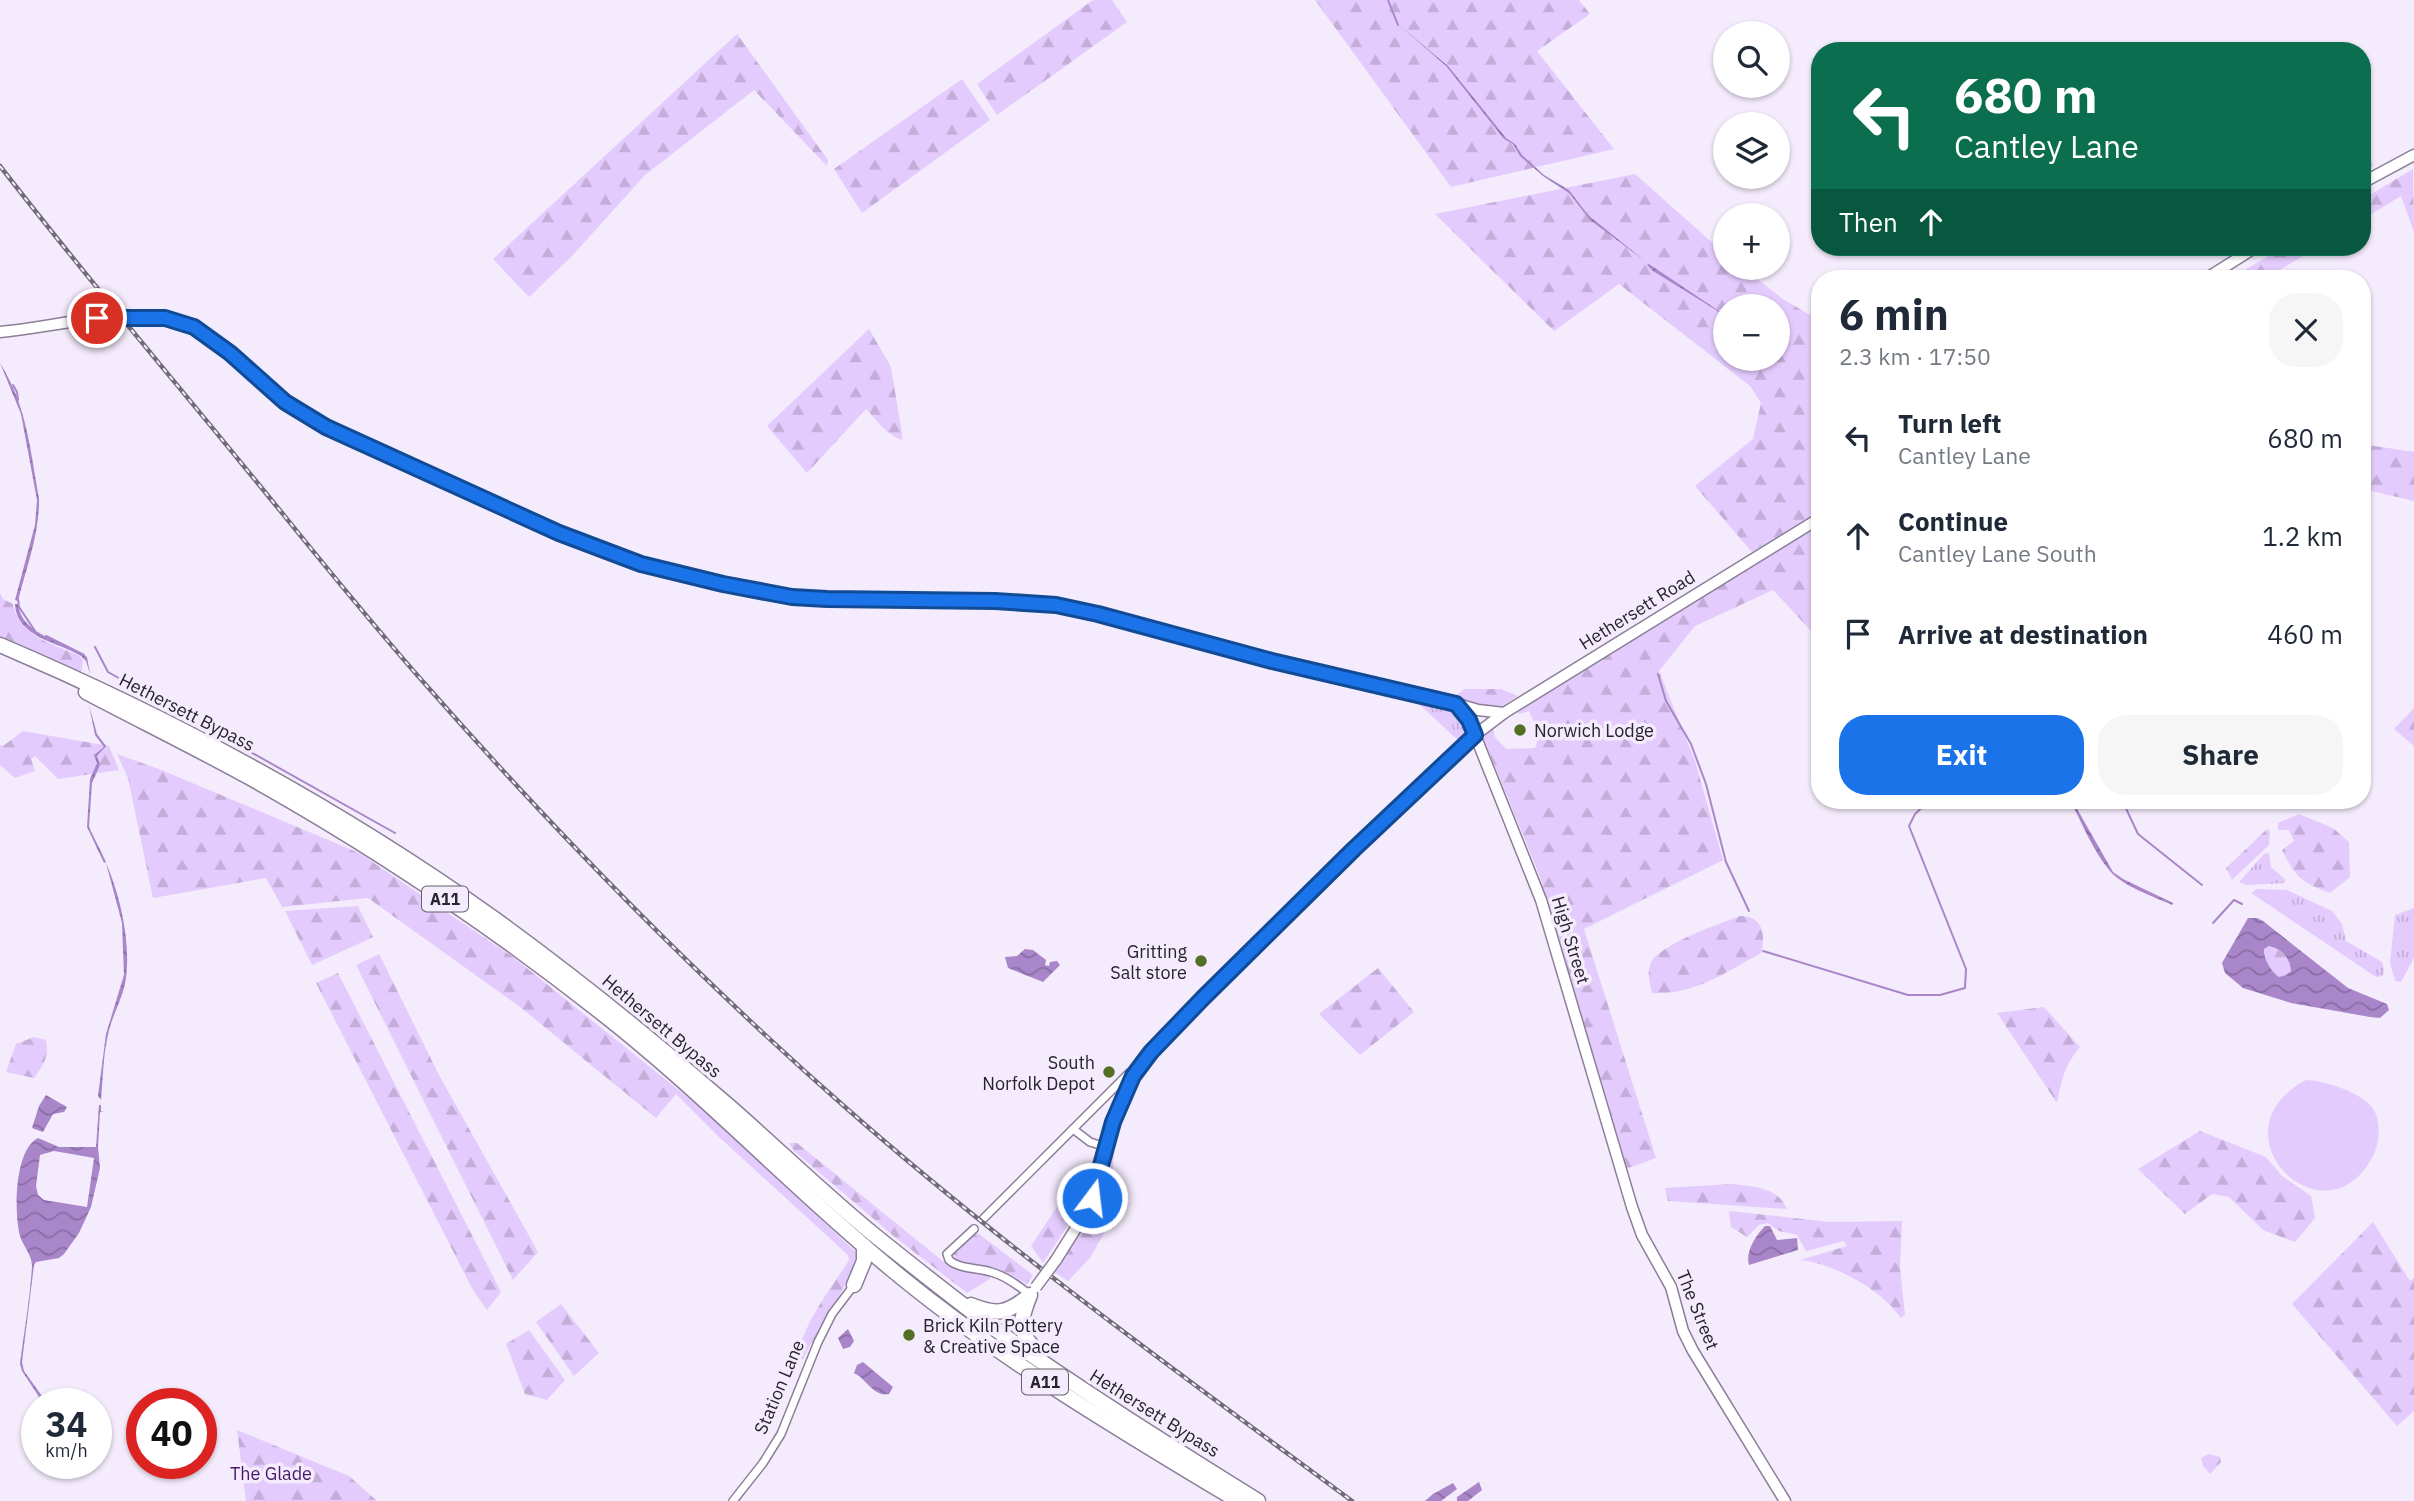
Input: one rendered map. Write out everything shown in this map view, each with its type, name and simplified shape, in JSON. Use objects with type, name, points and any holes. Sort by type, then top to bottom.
[{"type":"highway","name":"Hethersett Bypass","points":[[0,645],[125,700],[248,765],[438,880],[640,1030],[821,1190],[1009,1340],[1258,1501]]},
{"type":"highway","name":"Hethersett Bypass","points":[[0,651],[46,671],[257,782],[355,840],[485,925],[646,1049],[815,1205],[889,1267],[1095,1416],[1238,1501]]},
{"type":"highway","points":[[854,1285],[864,1261],[864,1246]]},
{"type":"highway","points":[[854,1285],[874,1270],[889,1267]]},
{"type":"highway","name":"A11","points":[[938,1286],[971,1305],[993,1312],[1009,1310],[1033,1291]]},
{"type":"highway","name":"A11","points":[[1033,1291],[1021,1321],[1022,1330],[1027,1340],[1080,1388]]},
{"type":"street","points":[[2371,178],[2414,155]]},
{"type":"street","points":[[2220,270],[2242,256]]},
{"type":"street","points":[[0,332],[76,320],[118,317],[180,321],[208,335],[285,402],[335,431],[467,492],[603,551],[641,564],[782,595],[827,599],[995,601],[1056,605],[1260,658],[1504,713]]},
{"type":"street","name":"Hethersett Road","points":[[1475,735],[1504,713],[1811,524]]},
{"type":"street","name":"High Street","points":[[1456,704],[1469,720],[1541,900],[1618,1160]]},
{"type":"street","points":[[974,1229],[947,1254],[948,1260],[961,1266],[995,1272],[1033,1291],[1088,1209],[1113,1122],[1133,1076],[1159,1042],[1475,735]]},
{"type":"street","points":[[984,1218],[1124,1076],[1129,1073],[1133,1076]]},
{"type":"street","points":[[1073,1129],[1090,1142],[1106,1147]]},
{"type":"street","name":"The Street","points":[[1618,1160],[1642,1235],[1671,1287],[1683,1331],[1785,1501]]},
{"type":"street","name":"Station Lane","points":[[733,1501],[782,1434],[818,1342],[832,1314],[854,1285]]},
{"type":"green space","points":[[1093,0],[1112,0],[1127,22],[997,115],[977,84]]},
{"type":"green space","points":[[1315,0],[1579,0],[1590,14],[1537,51],[1614,149],[1451,187]]},
{"type":"green space","points":[[737,34],[828,160],[827,166],[754,90],[645,175],[572,256],[529,297],[493,259]]},
{"type":"green space","points":[[962,79],[990,120],[862,213],[834,169]]},
{"type":"green space","points":[[2413,169],[2414,232],[2401,196],[2371,214],[2371,194]]},
{"type":"green space","points":[[1635,174],[1713,243],[1713,280],[1758,280],[1777,294],[1713,294],[1713,357],[1619,284],[1554,331],[1435,214]]},
{"type":"green space","points":[[2269,256],[2303,256],[2279,270],[2245,270]]},
{"type":"green space","points":[[1790,303],[1811,316],[1811,516],[1752,552],[1695,486],[1753,439],[1761,403],[1750,386],[1731,371],[1790,371]]},
{"type":"green space","points":[[869,329],[891,367],[903,440],[887,431],[866,409],[807,473],[767,426]]},
{"type":"green space","points":[[2371,445],[2414,452],[2414,501],[2371,491]]},
{"type":"green space","points":[[1811,529],[1811,631],[1773,590],[1695,626],[1659,671],[1695,761],[1723,860],[1584,929],[1656,1158],[1626,1169],[1540,877],[1484,740],[1484,733],[1493,726],[1495,737],[1506,749],[1535,748],[1539,735],[1529,711],[1519,714],[1516,709]]},
{"type":"green space","points":[[0,593],[3,599],[13,604],[16,615],[29,631],[83,660],[81,674],[0,639]]},
{"type":"green space","points":[[1464,689],[1501,689],[1518,696],[1502,706],[1478,705],[1452,699]]},
{"type":"green space","points":[[1409,695],[1435,700],[1459,711],[1469,730],[1460,742]]},
{"type":"green space","points":[[2414,708],[2414,746],[2394,729]]},
{"type":"green space","points":[[23,731],[109,746],[119,770],[58,779],[35,756],[31,759],[35,771],[15,778],[0,765],[0,745],[3,746]]},
{"type":"green space","points":[[117,754],[359,853],[513,957],[701,1108],[857,1253],[842,1291],[803,1359],[797,1356],[806,1330],[849,1260],[848,1255],[676,1094],[656,1118],[520,1007],[368,898],[282,907],[266,878],[153,898],[128,778]]},
{"type":"green space","points":[[2299,814],[2333,828],[2349,842],[2350,877],[2330,893],[2300,878],[2282,850],[2294,841],[2289,830],[2278,830],[2278,823]]},
{"type":"green space","points":[[2267,829],[2270,831],[2269,845],[2232,880],[2226,868]]},
{"type":"green space","points":[[2269,853],[2271,867],[2285,879],[2285,883],[2247,885],[2239,882],[2264,854]]},
{"type":"green space","points":[[2257,889],[2287,890],[2332,911],[2342,924],[2346,941],[2382,962],[2383,976],[2376,977],[2251,893]]},
{"type":"green space","points":[[358,906],[373,937],[312,965],[285,911]]},
{"type":"green space","points":[[2414,908],[2414,958],[2401,982],[2395,981],[2390,963],[2395,915]]},
{"type":"green space","points":[[1740,916],[1754,919],[1761,927],[1761,953],[1695,987],[1652,993],[1650,965],[1664,950],[1690,936]]},
{"type":"green space","points":[[2269,946],[2287,958],[2291,971],[2286,975],[2279,977],[2268,964],[2264,949]]},
{"type":"green space","points":[[379,954],[439,1075],[538,1252],[513,1280],[356,965]]},
{"type":"green space","points":[[1378,968],[1414,1012],[1360,1055],[1319,1014]]},
{"type":"green space","points":[[338,973],[501,1292],[487,1310],[474,1292],[316,983]]},
{"type":"green space","points":[[2044,1007],[2080,1047],[2064,1073],[2057,1103],[1997,1013]]},
{"type":"green space","points":[[34,1037],[46,1040],[47,1051],[34,1078],[6,1072],[16,1044]]},
{"type":"green space","points":[[2306,1080],[2331,1085],[2357,1095],[2370,1105],[2377,1116],[2378,1137],[2373,1156],[2352,1181],[2329,1190],[2305,1186],[2285,1172],[2271,1152],[2268,1127],[2279,1102]]},
{"type":"green space","points":[[2200,1131],[2266,1157],[2282,1176],[2311,1196],[2315,1218],[2295,1242],[2263,1230],[2229,1197],[2212,1194],[2185,1214],[2138,1169]]},
{"type":"green space","points":[[789,1143],[797,1143],[950,1267],[991,1275],[990,1279],[967,1293],[896,1238],[794,1151]]},
{"type":"green space","points":[[1115,1145],[1108,1226],[1090,1258],[1068,1281],[1054,1272],[1091,1213],[1109,1148]]},
{"type":"green space","points":[[1089,1165],[1093,1167],[1080,1207],[1043,1263],[1031,1246],[1075,1180]]},
{"type":"green space","points":[[1733,1184],[1771,1192],[1778,1196],[1787,1209],[1668,1201],[1665,1188]]},
{"type":"green space","points":[[1729,1211],[1830,1222],[1902,1221],[1900,1268],[1905,1315],[1901,1318],[1881,1297],[1848,1275],[1824,1265],[1800,1260],[1847,1246],[1844,1241],[1806,1251],[1797,1235],[1779,1231],[1768,1223],[1759,1225],[1747,1237],[1731,1227]]},
{"type":"green space","points":[[2373,1222],[2410,1281],[2414,1278],[2414,1411],[2397,1426],[2292,1304]]},
{"type":"green space","points":[[974,1234],[979,1234],[1033,1275],[1027,1284],[998,1269],[955,1260],[953,1255]]},
{"type":"green space","points":[[561,1304],[599,1353],[574,1376],[536,1322]]},
{"type":"green space","points":[[529,1330],[565,1380],[547,1400],[525,1394],[506,1344]]},
{"type":"green space","name":"The Glade","points":[[237,1430],[349,1476],[377,1501],[246,1501]]},
{"type":"green space","points":[[2209,1454],[2220,1457],[2221,1462],[2210,1474],[2203,1466],[2201,1458]]},
{"type":"water","points":[[1397,23],[1449,67],[1506,138],[1515,144],[1522,155],[1544,175],[1569,190],[1588,215],[1645,261],[1590,220],[1569,193],[1543,176],[1520,156],[1513,144],[1504,139],[1446,66]]},
{"type":"water","points":[[1649,264],[1713,308],[1653,271],[1647,265]]},
{"type":"water","points":[[0,363],[22,412],[39,498],[35,537],[18,601],[15,600],[35,525],[37,500],[21,414]]},
{"type":"water","points":[[15,604],[18,604],[27,624],[36,631],[87,657],[90,674],[86,661],[81,656],[40,637],[22,624]]},
{"type":"water","points":[[89,705],[97,734],[106,746],[97,756],[100,765],[92,783],[89,827],[106,862],[104,863],[87,827],[90,779],[97,763],[94,755],[104,747],[95,735]]},
{"type":"water","points":[[2074,809],[2077,809],[2113,872],[2173,903],[2172,905],[2116,877],[2093,846]]},
{"type":"water","points":[[106,863],[124,922],[127,970],[106,1043],[101,1100],[98,1096],[106,1034],[124,975],[122,923]]},
{"type":"water","points":[[2248,918],[2257,918],[2348,988],[2387,1004],[2389,1010],[2380,1018],[2291,1003],[2243,988],[2225,973],[2222,963]],"holes":[[[2274,947],[2289,962],[2291,971],[2286,975],[2279,977],[2266,960],[2264,949]]]},
{"type":"water","points":[[1025,949],[1033,950],[1046,960],[1045,965],[1049,966],[1050,962],[1057,961],[1060,965],[1043,982],[1008,968],[1005,957],[1017,956]]},
{"type":"water","points":[[46,1095],[67,1107],[64,1112],[53,1114],[43,1132],[32,1128],[39,1106]]},
{"type":"water","points":[[99,1105],[101,1105],[101,1111],[104,1111],[100,1112],[100,1168],[91,1207],[79,1233],[64,1254],[59,1258],[36,1262],[34,1265],[22,1362],[24,1371],[36,1388],[33,1388],[20,1364],[32,1266],[18,1226],[18,1183],[24,1155],[30,1145],[38,1138],[59,1147],[96,1147]],"holes":[[[54,1151],[94,1158],[87,1207],[44,1200],[38,1195],[36,1186],[40,1155]]]},
{"type":"water","points":[[1765,1226],[1770,1226],[1777,1240],[1797,1238],[1798,1250],[1749,1265],[1750,1249]]},
{"type":"water","points":[[848,1329],[854,1341],[850,1347],[843,1349],[838,1338]]},
{"type":"water","points":[[863,1362],[893,1387],[889,1394],[874,1390],[854,1373],[857,1365]]},
{"type":"water","points":[[1479,1482],[1482,1490],[1468,1501],[1457,1501],[1457,1497]]},
{"type":"water","points":[[1453,1483],[1457,1489],[1441,1501],[1425,1501],[1433,1494]]},
{"type":"waterway","points":[[1388,0],[1398,25]]},
{"type":"waterway","points":[[13,385],[18,400]]},
{"type":"waterway","points":[[18,599],[19,607],[35,631]]},
{"type":"waterway","points":[[46,636],[84,655]]},
{"type":"waterway","points":[[95,647],[108,672],[395,833]]},
{"type":"waterway","points":[[1658,674],[1666,701],[1691,744],[1706,784],[1726,862],[1749,911]]},
{"type":"waterway","points":[[1763,951],[1908,995],[1940,995],[1965,988],[1966,969],[1909,826],[1920,809]]},
{"type":"waterway","points":[[2126,809],[2138,834],[2202,885]]},
{"type":"waterway","points":[[2213,923],[2234,900],[2242,904]]},
{"type":"railway","points":[[0,166],[402,658],[526,795],[681,955],[845,1107],[968,1211],[1094,1310],[1352,1501]]},
{"type":"place","name":"Norwich Lodge","points":[[1520,730]]},
{"type":"place","name":"Gritting Salt store","points":[[1201,961]]},
{"type":"place","name":"South Norfolk Depot","points":[[1109,1072]]},
{"type":"place","name":"Brick Kiln Pottery & Creative Space","points":[[909,1335]]},
{"type":"route","points":[[97,318],[165,318],[194,327],[230,353],[285,402],[326,427],[559,533],[641,564],[792,597],[995,601],[1056,605],[1272,661],[1431,696],[1456,704],[1469,720],[1475,735],[1354,849],[1159,1042],[1142,1063],[1125,1092],[1113,1122],[1092,1198]]}]
